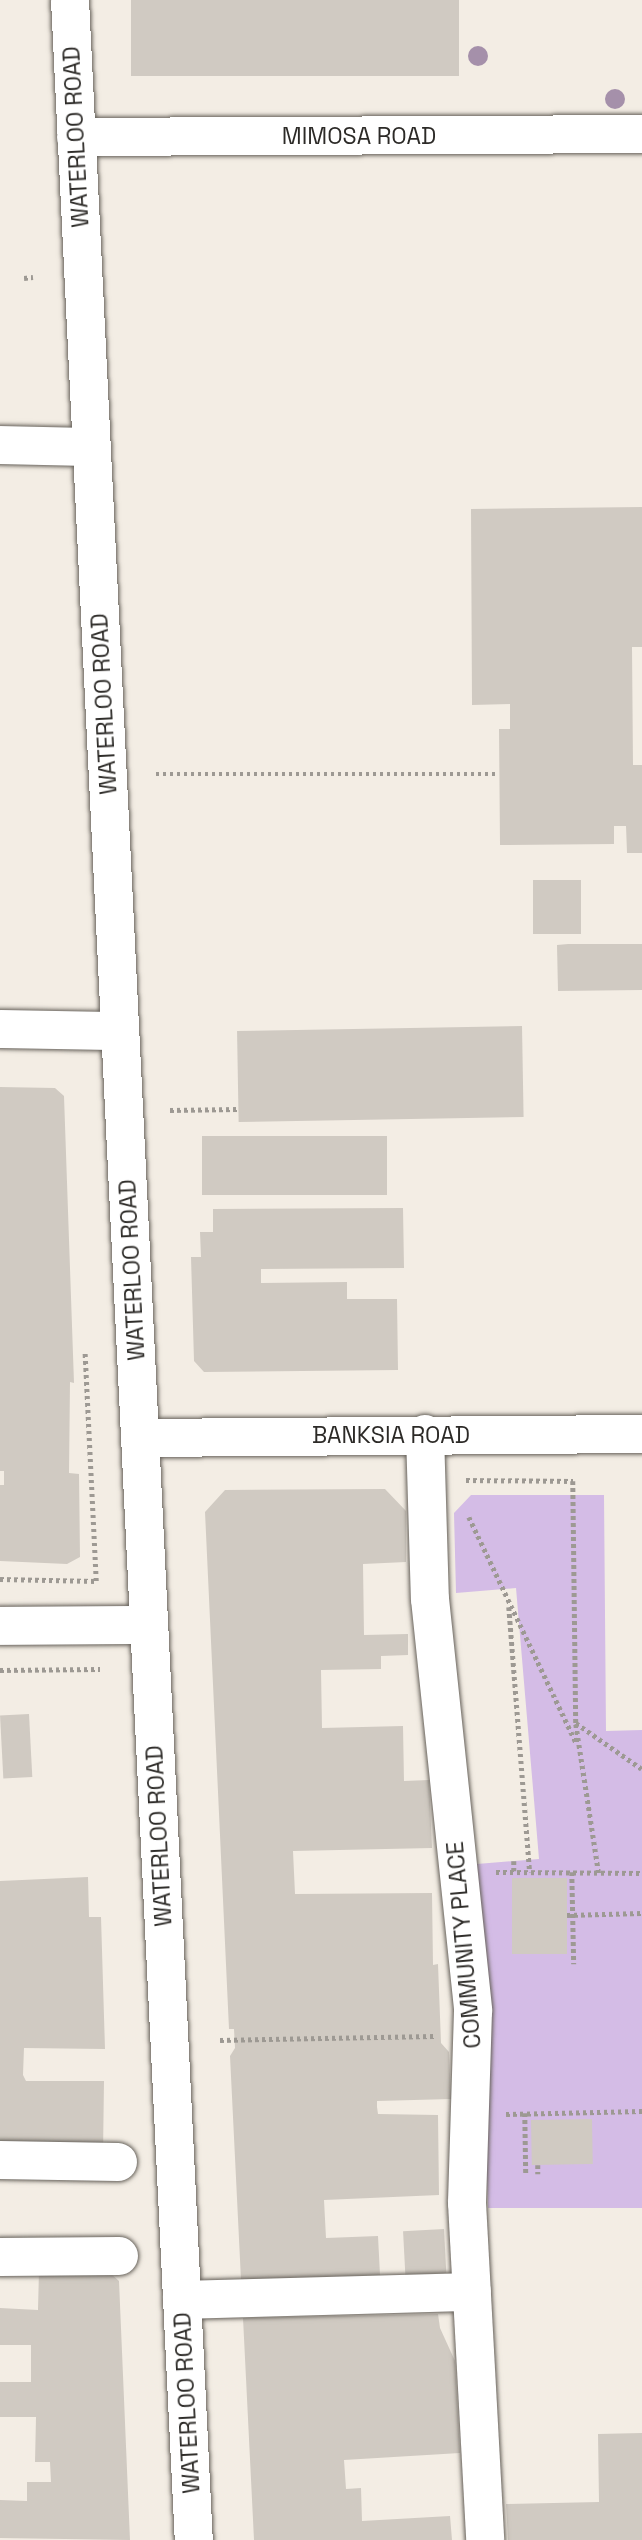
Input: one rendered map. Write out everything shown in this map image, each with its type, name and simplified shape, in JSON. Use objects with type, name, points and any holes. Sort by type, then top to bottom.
[{"type":"main road","name":"WATERLOO ROAD","points":[[69,0],[194,2540]]},
{"type":"main road","name":"MIMOSA ROAD","points":[[76,137],[642,134]]},
{"type":"main road","points":[[0,445],[91,447]]},
{"type":"main road","points":[[0,1030],[120,1031]]},
{"type":"main road","name":"COMMUNITY PLACE","points":[[425,1434],[430,1598],[474,2035],[468,2123],[472,2292],[485,2540]]},
{"type":"main road","name":"BANKSIA ROAD","points":[[141,1438],[642,1434]]},
{"type":"main road","points":[[0,1626],[149,1625]]},
{"type":"main road","points":[[0,2160],[118,2162]]},
{"type":"main road","points":[[0,2256],[119,2256]]},
{"type":"main road","points":[[182,2300],[472,2292]]},
{"type":"path","points":[[24,278],[33,277]]},
{"type":"path","points":[[156,774],[499,774]]},
{"type":"path","points":[[170,1110],[238,1109]]},
{"type":"path","points":[[0,1579],[96,1581],[85,1353]]},
{"type":"path","points":[[461,1480],[573,1481],[577,1744],[599,1874]]},
{"type":"path","points":[[466,1511],[577,1744]]},
{"type":"path","points":[[509,1602],[530,1871]]},
{"type":"path","points":[[0,1670],[100,1669]]},
{"type":"path","points":[[576,1723],[642,1769]]},
{"type":"path","points":[[513,1861],[514,1871]]},
{"type":"path","points":[[490,1872],[642,1873]]},
{"type":"path","points":[[572,1872],[570,1915],[573,1964]]},
{"type":"path","points":[[570,1915],[642,1913]]},
{"type":"path","points":[[220,2040],[474,2035]]},
{"type":"path","points":[[496,2114],[642,2111]]},
{"type":"path","points":[[524,2113],[526,2175]]},
{"type":"path","points":[[536,2113],[536,2121]]},
{"type":"path","points":[[538,2165],[538,2174]]},
{"type":"shaded area","points":[[471,1495],[604,1495],[606,1731],[642,1730],[642,2208],[488,2208],[477,1864],[539,1859],[516,1588],[456,1593],[454,1513]]},
{"type":"building","points":[[131,0],[459,0],[459,76],[131,76]]},
{"type":"building","points":[[642,507],[642,647],[632,647],[633,765],[642,765],[642,853],[627,853],[626,826],[614,826],[614,844],[500,845],[499,729],[510,729],[510,704],[472,705],[471,509]]},
{"type":"building","points":[[533,880],[581,880],[581,934],[533,934]]},
{"type":"building","points":[[642,944],[642,990],[558,991],[557,945]]},
{"type":"building","points":[[522,1026],[524,1117],[239,1122],[237,1031]]},
{"type":"building","points":[[0,1087],[55,1088],[64,1096],[74,1383],[70,1382],[69,1473],[79,1474],[80,1557],[67,1564],[0,1561],[0,1485],[4,1485],[4,1471],[0,1471]]},
{"type":"building","points":[[202,1136],[387,1136],[387,1195],[202,1195]]},
{"type":"building","points":[[403,1208],[404,1268],[261,1269],[261,1283],[347,1282],[347,1299],[397,1299],[398,1370],[204,1372],[194,1361],[191,1257],[201,1257],[200,1232],[213,1232],[213,1209]]},
{"type":"building","points":[[385,1489],[406,1511],[406,1562],[363,1564],[364,1635],[408,1634],[408,1655],[381,1656],[381,1669],[321,1670],[322,1728],[403,1726],[404,1781],[429,1780],[432,1848],[293,1851],[295,1894],[432,1893],[433,1965],[438,1964],[441,2043],[449,2052],[451,2099],[377,2101],[377,2107],[378,2114],[438,2115],[439,2195],[324,2200],[326,2238],[378,2236],[380,2275],[241,2280],[230,2056],[235,2048],[234,2029],[229,2029],[205,1512],[225,1490]]},
{"type":"building","points":[[29,1714],[32,1777],[3,1778],[0,1716]]},
{"type":"building","points":[[88,1877],[89,1917],[101,1917],[105,2049],[24,2048],[23,2075],[26,2081],[104,2081],[103,2153],[0,2150],[0,1881]]},
{"type":"building","points":[[512,1878],[567,1878],[567,1954],[512,1954]]},
{"type":"building","points":[[592,2119],[593,2164],[532,2165],[531,2120]]},
{"type":"building","points":[[444,2229],[446,2273],[405,2275],[403,2231]]},
{"type":"building","points":[[39,2270],[109,2272],[119,2281],[130,2540],[0,2538],[0,2500],[27,2501],[27,2482],[51,2482],[50,2462],[35,2462],[36,2417],[0,2417],[0,2382],[31,2382],[31,2345],[0,2345],[0,2308],[38,2310]]},
{"type":"building","points":[[438,2314],[440,2328],[455,2361],[460,2453],[344,2460],[346,2489],[361,2488],[362,2521],[450,2516],[452,2540],[254,2540],[243,2318]]},
{"type":"building","points":[[642,2433],[642,2540],[508,2540],[506,2504],[599,2502],[598,2434]]}]
